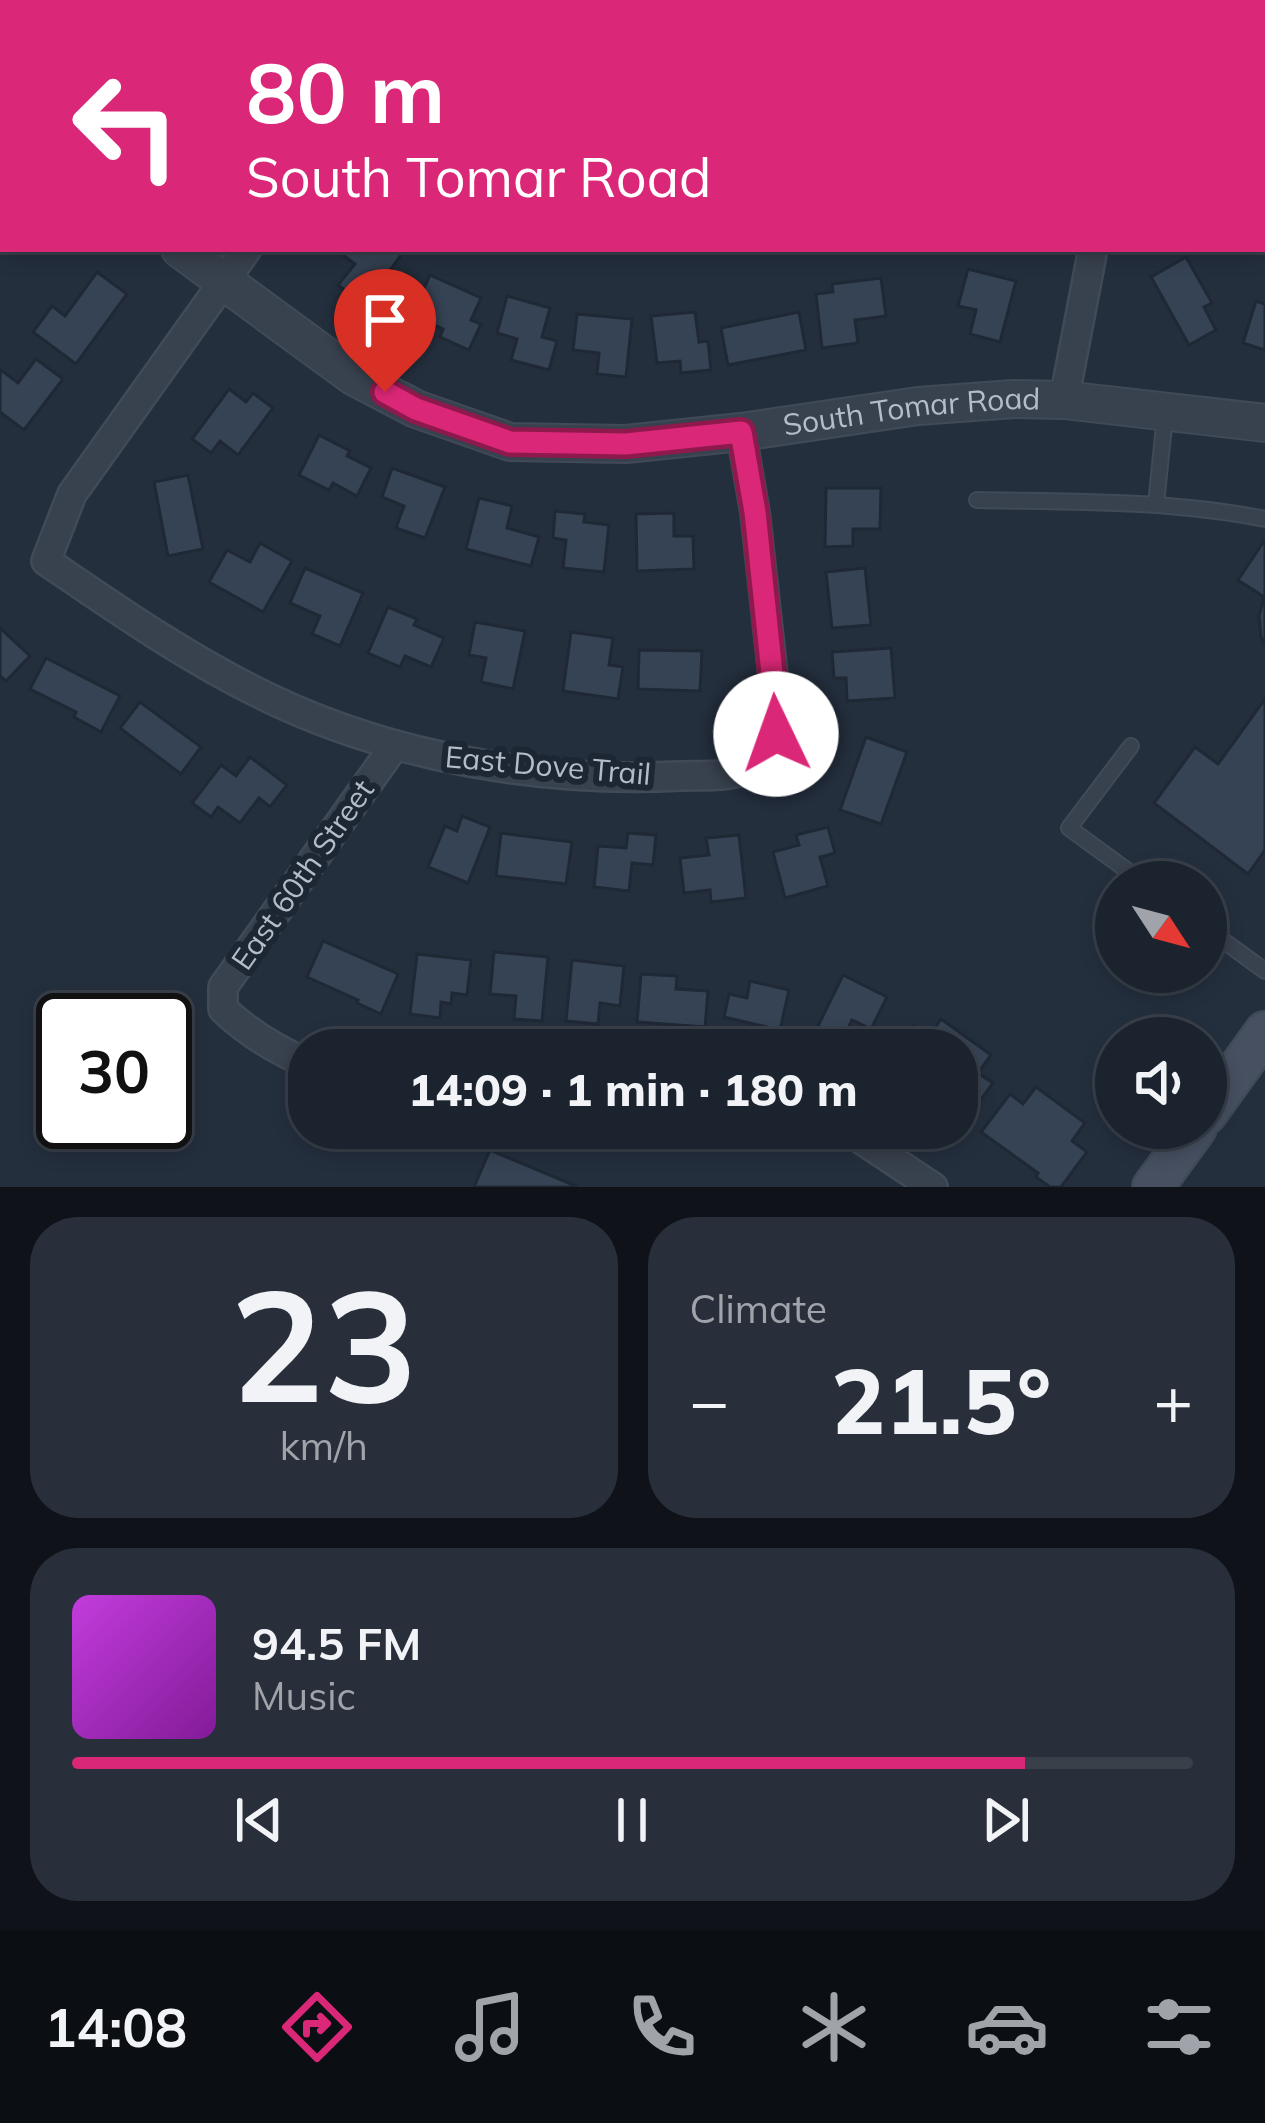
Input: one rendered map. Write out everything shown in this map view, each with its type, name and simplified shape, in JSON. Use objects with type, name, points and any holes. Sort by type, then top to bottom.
[{"type":"main road","points":[[1227,1085],[1265,1032]]},
{"type":"main road","points":[[1153,1187],[1181,1149]]},
{"type":"street","name":"South Tomar Road","points":[[184,252],[353,376],[416,409],[510,442],[626,444],[918,406],[1014,400],[1064,400],[1265,423]]},
{"type":"street","points":[[224,281],[245,252]]},
{"type":"street","points":[[1064,400],[1092,252]]},
{"type":"street","name":"East Dove Trail","points":[[224,281],[72,494],[46,561],[176,650],[274,701],[395,746],[502,767],[592,775],[718,774],[756,765],[776,734],[776,711],[755,512],[741,432]]},
{"type":"street","name":"East 60th Street","points":[[288,1054],[243,1028],[223,1009],[223,987],[395,746]]},
{"type":"street","points":[[876,1149],[933,1187]]},
{"type":"lane","points":[[1156,504],[1165,411]]},
{"type":"lane","points":[[976,500],[1156,504],[1265,519]]},
{"type":"lane","points":[[1115,861],[1069,827],[1130,746]]},
{"type":"lane","points":[[1227,943],[1265,971]]},
{"type":"building","points":[[339,252],[402,254],[364,305],[338,285],[355,264]]},
{"type":"building","points":[[1186,257],[1212,303],[1204,307],[1216,330],[1189,345],[1151,277]]},
{"type":"building","points":[[968,269],[1016,281],[1000,342],[970,334],[976,310],[958,306]]},
{"type":"building","points":[[97,272],[127,294],[76,364],[33,332],[52,306],[65,316]]},
{"type":"building","points":[[430,275],[481,298],[471,320],[481,324],[469,350],[440,337],[443,329],[412,314]]},
{"type":"building","points":[[881,278],[886,316],[855,320],[858,343],[822,348],[816,294],[833,292],[832,284]]},
{"type":"building","points":[[507,296],[550,308],[542,337],[557,341],[549,370],[511,360],[517,339],[497,333]]},
{"type":"building","points":[[1256,301],[1265,304],[1265,350],[1243,343]]},
{"type":"building","points":[[695,312],[699,342],[708,341],[711,370],[681,373],[680,361],[657,363],[651,316]]},
{"type":"building","points":[[799,312],[806,350],[728,365],[721,328]]},
{"type":"building","points":[[577,314],[632,319],[626,377],[597,374],[599,353],[573,350]]},
{"type":"building","points":[[36,359],[63,379],[24,430],[0,412],[0,372],[18,383]]},
{"type":"building","points":[[229,389],[246,402],[253,393],[273,408],[238,455],[220,441],[211,453],[192,439]]},
{"type":"building","points":[[319,435],[371,468],[357,496],[333,483],[329,490],[299,475]]},
{"type":"building","points":[[392,468],[445,487],[425,538],[396,528],[404,506],[382,497]]},
{"type":"building","points":[[188,475],[203,549],[168,556],[154,482]]},
{"type":"building","points":[[826,488],[881,488],[880,529],[853,529],[853,546],[825,547]]},
{"type":"building","points":[[479,498],[512,506],[507,528],[539,537],[531,566],[466,549]]},
{"type":"building","points":[[555,511],[585,514],[584,522],[609,525],[604,572],[563,568],[566,540],[553,538]]},
{"type":"building","points":[[674,513],[674,536],[693,536],[694,569],[637,571],[636,514]]},
{"type":"building","points":[[1264,541],[1265,645],[1259,616],[1264,597],[1238,580]]},
{"type":"building","points":[[260,543],[292,561],[263,612],[209,582],[227,550],[250,562]]},
{"type":"building","points":[[305,568],[363,593],[340,646],[312,634],[320,616],[290,603]]},
{"type":"building","points":[[865,568],[871,625],[832,628],[826,572]]},
{"type":"building","points":[[388,607],[444,638],[431,667],[405,656],[400,667],[368,653]]},
{"type":"building","points":[[475,622],[525,631],[513,689],[481,682],[486,658],[469,655]]},
{"type":"building","points":[[0,628],[30,656],[6,681],[0,676]]},
{"type":"building","points":[[571,632],[613,638],[609,665],[623,667],[618,699],[563,691]]},
{"type":"building","points":[[891,648],[895,698],[847,701],[846,678],[834,678],[832,652]]},
{"type":"building","points":[[639,650],[702,651],[700,691],[638,689]]},
{"type":"building","points":[[46,658],[120,696],[101,732],[74,717],[76,712],[30,689]]},
{"type":"building","points":[[1265,699],[1265,850],[1248,874],[1154,803],[1195,747],[1218,764]]},
{"type":"building","points":[[140,702],[201,747],[181,774],[120,728]]},
{"type":"building","points":[[866,737],[907,752],[881,824],[840,810]]},
{"type":"building","points":[[250,757],[287,785],[270,807],[259,798],[240,823],[218,807],[211,817],[192,803],[221,765],[236,776]]},
{"type":"building","points":[[462,816],[490,827],[468,883],[428,867],[445,826],[457,831]]},
{"type":"building","points":[[828,827],[835,853],[820,857],[828,886],[785,898],[773,852],[799,845],[796,835]]},
{"type":"building","points":[[501,833],[572,842],[566,884],[496,876]]},
{"type":"building","points":[[628,833],[656,835],[653,865],[632,863],[629,891],[594,887],[598,846],[626,848]]},
{"type":"building","points":[[739,835],[746,898],[711,902],[710,890],[684,893],[680,858],[709,855],[706,838]]},
{"type":"building","points":[[323,941],[398,974],[381,1014],[307,977]]},
{"type":"building","points":[[494,952],[548,957],[542,1021],[514,1019],[516,996],[490,994]]},
{"type":"building","points":[[417,954],[471,960],[467,995],[452,993],[451,1004],[441,1002],[440,1018],[410,1014]]},
{"type":"building","points":[[572,960],[624,966],[620,1006],[600,1003],[598,1024],[566,1021]]},
{"type":"building","points":[[641,974],[677,976],[676,989],[708,991],[705,1027],[637,1022]]},
{"type":"building","points":[[843,975],[887,997],[871,1029],[852,1020],[848,1029],[816,1029]]},
{"type":"building","points":[[750,981],[789,990],[780,1029],[724,1017],[729,994],[747,998]]},
{"type":"building","points":[[941,1019],[955,1029],[934,1029]]},
{"type":"building","points":[[978,1046],[991,1055],[978,1073]]},
{"type":"building","points":[[978,1073],[993,1083],[978,1104]]},
{"type":"building","points":[[1036,1087],[1085,1123],[1072,1141],[1087,1152],[1061,1187],[1050,1187],[981,1132],[1010,1094],[1023,1104]]},
{"type":"building","points":[[490,1150],[578,1187],[474,1187]]},
{"type":"route","points":[[385,392],[416,409],[510,442],[626,444],[741,432],[755,512],[776,734]]}]
